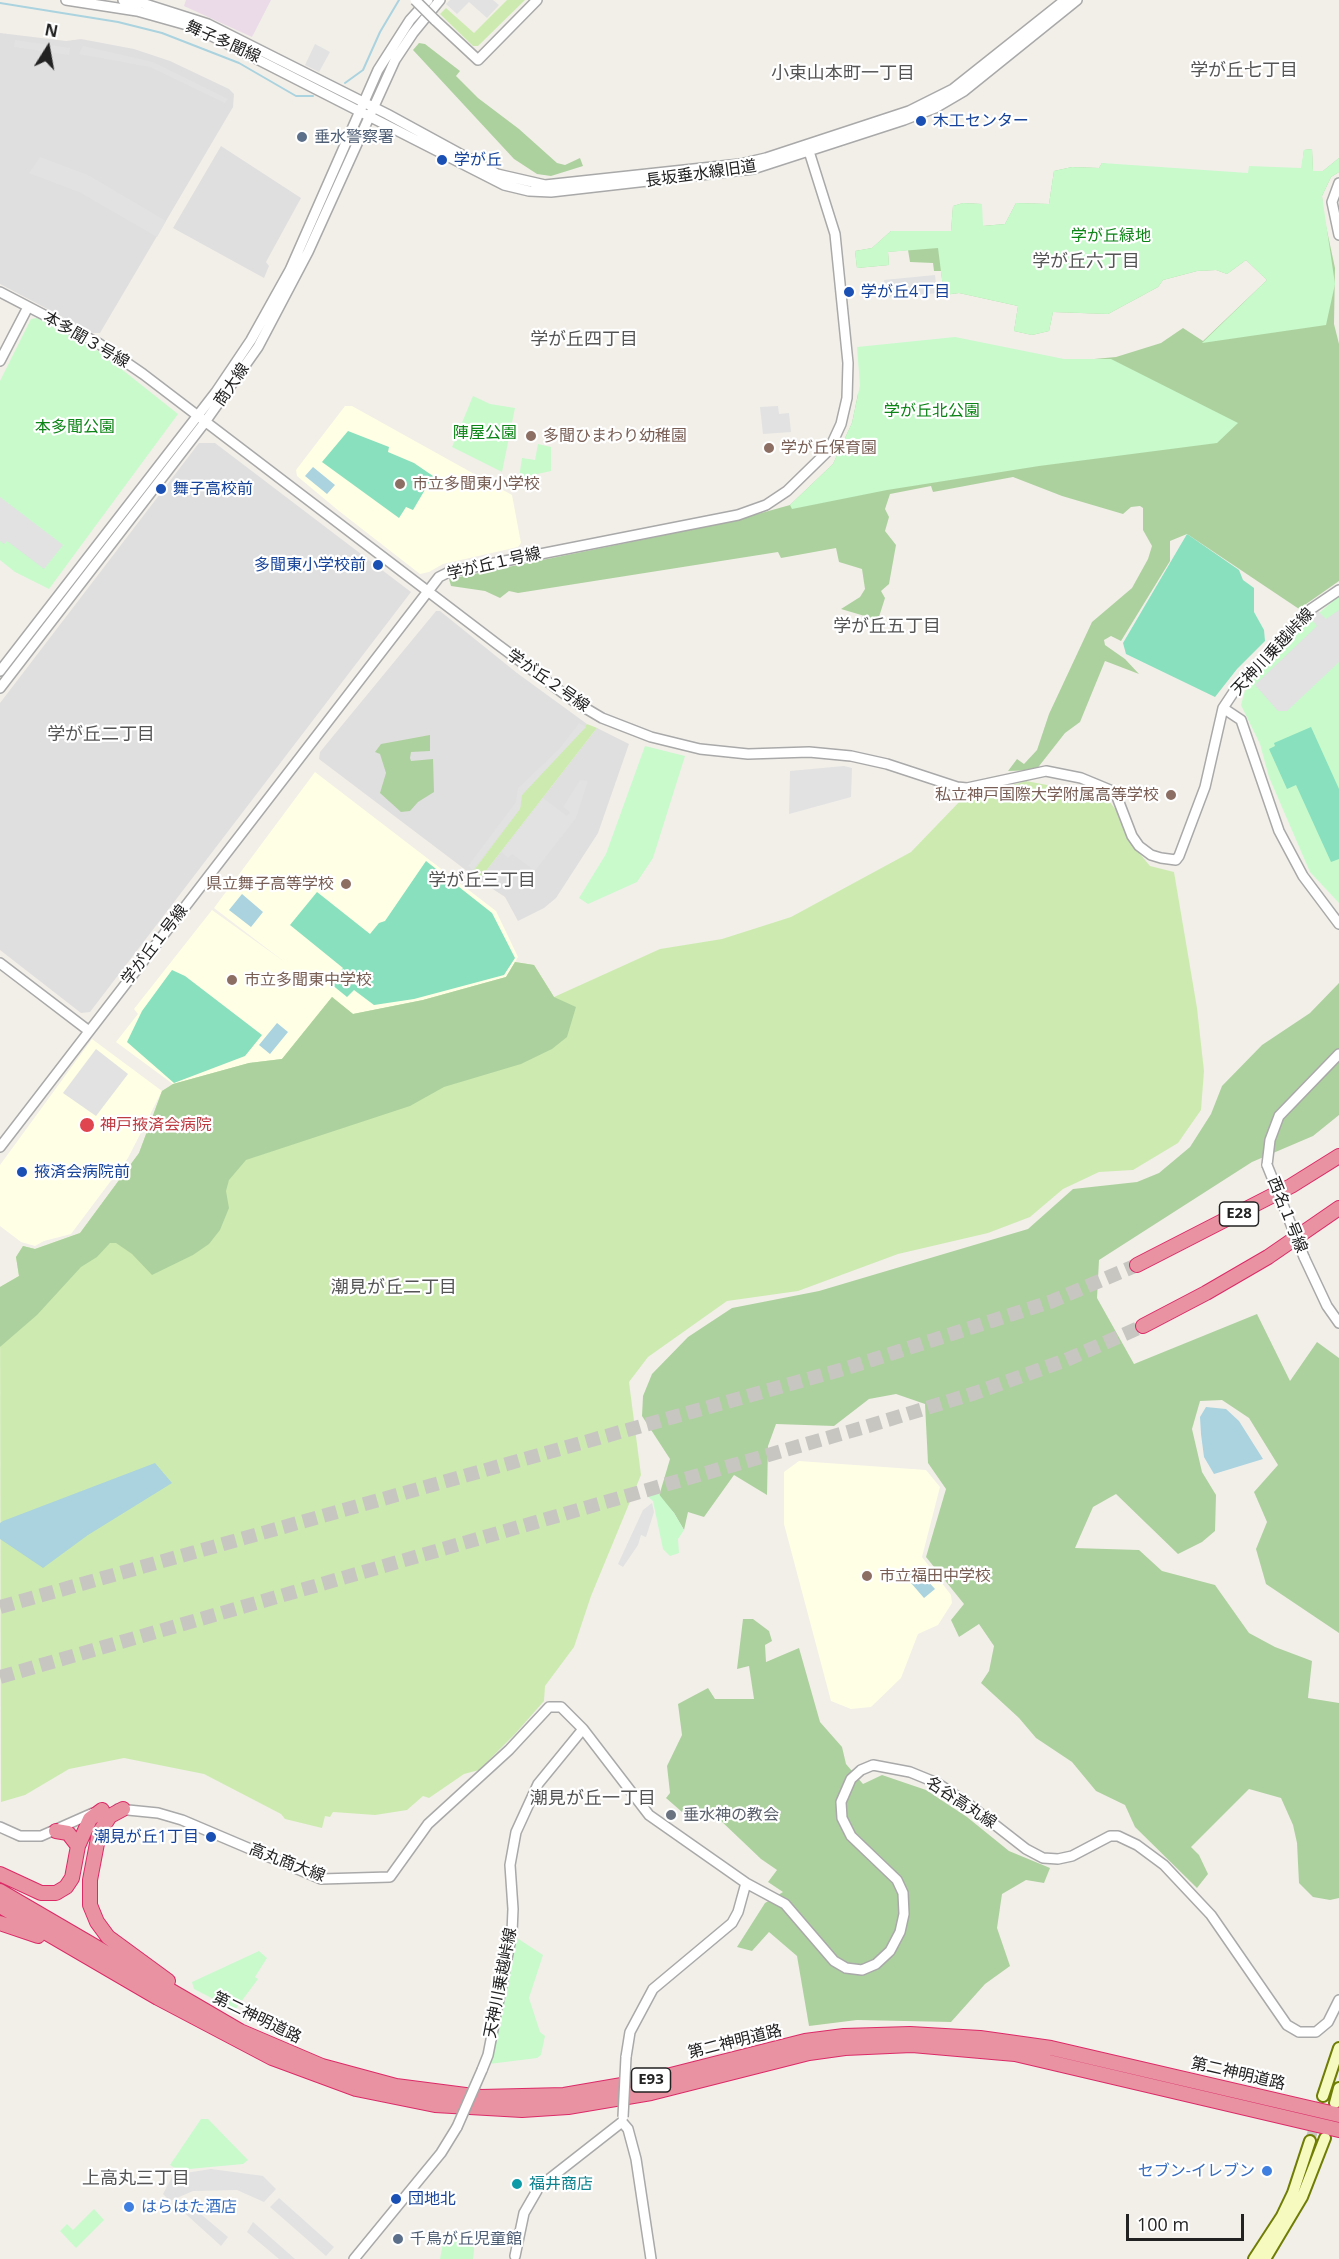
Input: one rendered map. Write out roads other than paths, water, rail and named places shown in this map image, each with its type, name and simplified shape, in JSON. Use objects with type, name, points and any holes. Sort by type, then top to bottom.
[{"type":"highway","name":"E28","points":[[1137,1265],[1291,1186],[1339,1156]]},
{"type":"highway","points":[[1206,1293],[1268,1257],[1339,1208]]},
{"type":"highway","points":[[1143,1326],[1269,1261],[1339,1217]]},
{"type":"highway","points":[[123,1809],[105,1821],[98,1840],[90,1880],[90,1905],[96,1922],[108,1937],[172,1984],[243,2026],[322,2066]]},
{"type":"highway","points":[[0,1874],[34,1891],[56,1893],[66,1887],[72,1878],[82,1822],[102,1810]]},
{"type":"highway","points":[[82,1822],[98,1840]]},
{"type":"highway","points":[[56,1831],[68,1833],[78,1846]]},
{"type":"highway","name":"第二神明道路","points":[[0,1891],[240,2031],[322,2066],[359,2078],[437,2093],[524,2097],[618,2087],[805,2041],[879,2034],[945,2035],[1051,2048],[1337,2109]]},
{"type":"highway","name":"第二神明道路","points":[[0,1906],[233,2040],[272,2058],[356,2089],[435,2105],[522,2110],[568,2107],[651,2093],[809,2053],[845,2048],[912,2045],[981,2049],[1037,2059],[1339,2130]]},
{"type":"highway","points":[[0,1923],[56,1943],[107,1969]]},
{"type":"main road","points":[[1323,2096],[1339,2049]]},
{"type":"main road","points":[[1337,2109],[1339,2088]]},
{"type":"main road","points":[[1265,2259],[1302,2197],[1325,2138]]},
{"type":"main road","points":[[1254,2259],[1286,2208],[1301,2172],[1310,2141]]},
{"type":"street","name":"舞子多聞線","points":[[66,0],[137,11],[194,27],[368,117]]},
{"type":"street","name":"舞子多聞線","points":[[123,0],[142,3],[208,24],[372,107]]},
{"type":"street","points":[[415,0],[478,60],[537,0]]},
{"type":"street","name":"商大線","points":[[0,688],[201,418],[238,360],[275,299],[362,102],[398,36],[428,0]]},
{"type":"street","name":"商大線","points":[[0,671],[201,418],[246,365],[284,302],[372,107],[404,46],[440,0]]},
{"type":"street","name":"長坂垂水線旧道","points":[[372,107],[498,174],[533,184],[557,184],[740,164],[808,149],[909,111],[946,94],[1065,0]]},
{"type":"street","name":"長坂垂水線旧道","points":[[368,117],[504,185],[529,191],[550,192],[741,171],[935,108],[964,91],[1077,0]]},
{"type":"street","name":"学が丘１号線","points":[[0,1147],[439,577],[450,572],[738,515],[766,505],[787,491],[829,450],[841,424],[847,398],[848,363],[835,234],[808,149]]},
{"type":"street","points":[[1339,183],[1332,202],[1339,235]]},
{"type":"street","name":"本多聞３号線","points":[[0,292],[98,343],[201,418]]},
{"type":"street","points":[[0,361],[28,307]]},
{"type":"street","name":"学が丘２号線","points":[[201,418],[575,702],[602,717],[651,737],[700,749],[748,754],[809,752],[850,756],[887,764],[957,787],[967,788],[1046,771],[1081,778],[1110,790],[1117,797],[1132,836],[1140,846],[1151,855],[1176,860]]},
{"type":"street","name":"天神川乗越峠線","points":[[1176,860],[1205,787],[1223,708],[1237,687],[1287,633],[1311,609],[1339,590]]},
{"type":"street","points":[[1223,708],[1242,720],[1283,839],[1307,883],[1339,924]]},
{"type":"street","points":[[0,963],[89,1031]]},
{"type":"street","name":"西名１号線","points":[[1339,1054],[1279,1116],[1270,1140],[1267,1165],[1304,1257],[1327,1306],[1339,1323]]},
{"type":"street","name":"高丸商大線","points":[[102,1810],[123,1809],[158,1813],[182,1820],[321,1879],[390,1877],[428,1824],[509,1750],[549,1707],[563,1708],[584,1729]]},
{"type":"street","points":[[584,1729],[649,1815],[746,1883],[738,1912],[732,1923],[653,1989],[630,2032],[622,2120],[628,2129],[636,2159],[651,2259]]},
{"type":"street","name":"天神川乗越峠線","points":[[354,2259],[441,2153],[457,2127],[482,2070],[488,2055],[512,1933],[510,1865],[516,1832],[538,1784],[584,1729]]},
{"type":"street","name":"名谷高丸線","points":[[746,1883],[785,1904],[834,1961],[846,1968],[862,1970],[876,1965],[890,1951],[900,1932],[904,1914],[903,1893],[897,1880],[851,1836],[842,1818],[842,1802],[851,1779],[861,1770],[873,1765],[890,1766],[937,1783],[967,1803],[1026,1849],[1043,1858],[1058,1859],[1072,1856],[1110,1836],[1118,1836],[1137,1845],[1164,1865],[1204,1907],[1281,2020],[1293,2030],[1310,2033],[1323,2028],[1333,2015],[1339,2000]]},
{"type":"street","points":[[0,1827],[10,1833],[30,1837],[82,1822]]},
{"type":"street","points":[[515,2256],[524,2213],[539,2187],[622,2120]]},
{"type":"water","points":[[313,467],[335,485],[327,494],[305,476]]},
{"type":"water","points":[[242,894],[263,912],[251,927],[229,910]]},
{"type":"water","points":[[277,1023],[288,1032],[270,1054],[259,1045]]},
{"type":"water","points":[[1206,1407],[1226,1409],[1239,1421],[1263,1459],[1214,1474],[1204,1457],[1201,1434],[1200,1417]]},
{"type":"water","points":[[155,1463],[172,1483],[88,1535],[43,1568],[0,1539],[0,1523],[3,1521]]},
{"type":"water","points":[[915,1567],[935,1589],[924,1598],[905,1576]]},
{"type":"waterway","points":[[345,83],[363,70],[380,32],[399,0]]},
{"type":"waterway","points":[[0,3],[118,22],[162,33],[239,63],[296,96],[313,96]]},
{"type":"tunnel","points":[[0,1607],[847,1368],[1050,1302],[1137,1265]]},
{"type":"tunnel","points":[[0,1677],[865,1427],[975,1393],[1066,1360],[1143,1326]]},
{"type":"tunnel","points":[[1310,2141],[1323,2096]]},
{"type":"place","name":"木工センター","points":[[921,121]]},
{"type":"place","name":"垂水警察署","points":[[302,137]]},
{"type":"place","name":"学が丘","points":[[442,160]]},
{"type":"place","name":"学が丘4丁目","points":[[849,292]]},
{"type":"place","name":"多聞ひまわり幼稚園","points":[[531,436]]},
{"type":"place","name":"学が丘保育園","points":[[769,448]]},
{"type":"place","name":"市立多聞東小学校","points":[[400,484]]},
{"type":"place","name":"舞子高校前","points":[[161,489]]},
{"type":"place","name":"多聞東小学校前","points":[[378,565]]},
{"type":"place","name":"私立神戸国際大学附属高等学校","points":[[1171,795]]},
{"type":"place","name":"県立舞子高等学校","points":[[346,884]]},
{"type":"place","name":"市立多聞東中学校","points":[[232,980]]},
{"type":"place","name":"神戸掖済会病院","points":[[87,1125]]},
{"type":"place","name":"掖済会病院前","points":[[22,1172]]},
{"type":"place","name":"市立福田中学校","points":[[867,1576]]},
{"type":"place","name":"垂水神の教会","points":[[671,1815]]},
{"type":"place","name":"潮見が丘1丁目","points":[[211,1837]]},
{"type":"place","name":"セブン-イレブン","points":[[1267,2171]]},
{"type":"place","name":"福井商店","points":[[517,2184]]},
{"type":"place","name":"団地北","points":[[396,2199]]},
{"type":"place","name":"はらはた酒店","points":[[129,2207]]},
{"type":"place","name":"千鳥が丘児童館","points":[[398,2239]]},
{"type":"district","name":"学が丘七丁目","points":[[1244,71]]},
{"type":"district","name":"小束山本町一丁目","points":[[843,74]]},
{"type":"district","name":"学が丘六丁目","points":[[1086,262]]},
{"type":"district","name":"学が丘四丁目","points":[[584,340]]},
{"type":"district","name":"学が丘五丁目","points":[[887,627]]},
{"type":"district","name":"学が丘二丁目","points":[[101,735]]},
{"type":"district","name":"学が丘三丁目","points":[[482,881]]},
{"type":"district","name":"潮見が丘二丁目","points":[[394,1288]]},
{"type":"district","name":"潮見が丘一丁目","points":[[593,1799]]},
{"type":"district","name":"上高丸三丁目","points":[[136,2179]]},
{"type":"park label","name":"学が丘緑地","points":[[1111,236]]},
{"type":"park label","name":"学が丘北公園","points":[[932,411]]},
{"type":"park label","name":"本多聞公園","points":[[75,427]]},
{"type":"park label","name":"陣屋公園","points":[[485,433]]}]
